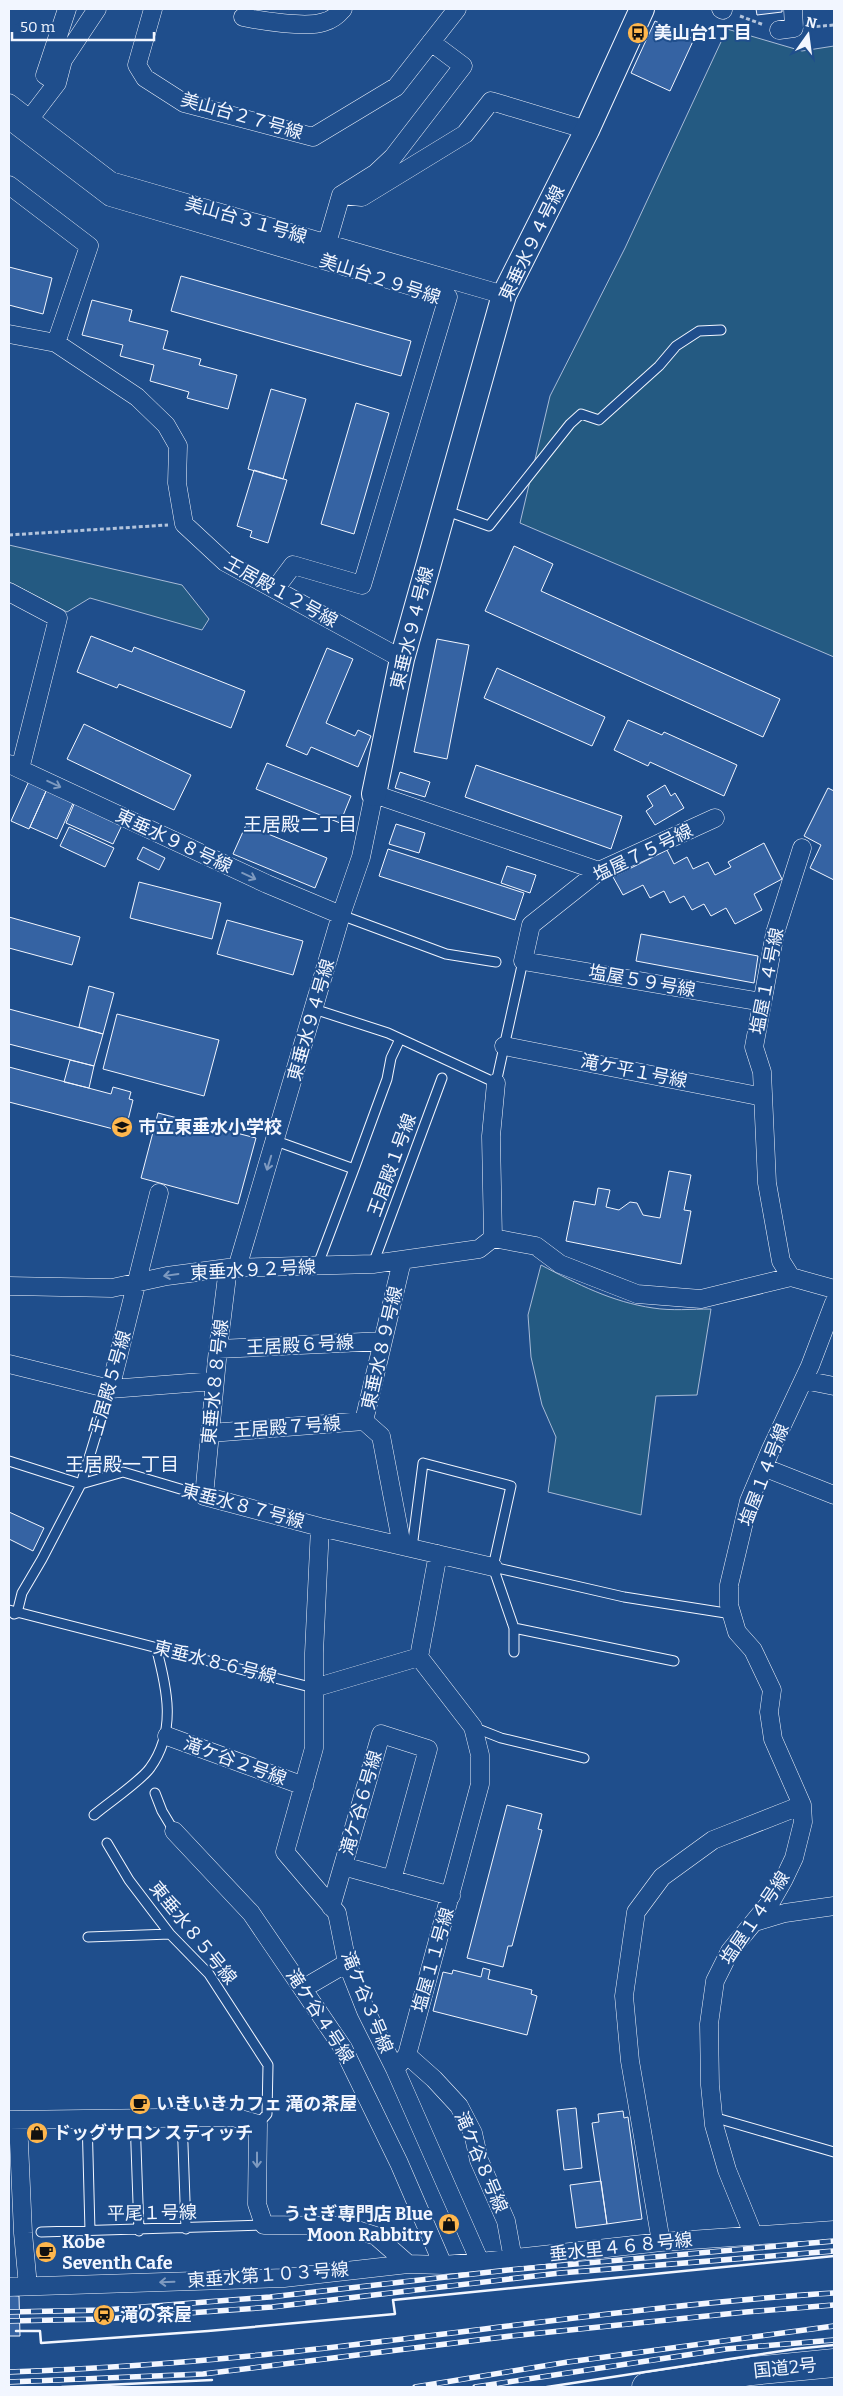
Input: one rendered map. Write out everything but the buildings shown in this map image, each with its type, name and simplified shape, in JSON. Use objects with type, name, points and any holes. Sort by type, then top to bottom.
[{"type":"highway","name":"国道2号","points":[[646,2387],[752,2371],[834,2363]]},
{"type":"street","points":[[56,83],[45,75],[67,9]]},
{"type":"street","points":[[31,117],[56,83],[63,60],[97,9]]},
{"type":"street","name":"美山台２７号線","points":[[153,9],[137,65],[145,78],[184,103],[313,137],[396,87],[457,9]]},
{"type":"street","points":[[243,17],[269,23],[324,23],[337,16],[343,9]]},
{"type":"street","name":"東垂水９４号線","points":[[232,1268],[276,1141],[341,915],[361,857],[402,659],[442,509],[504,295],[587,130],[642,9]]},
{"type":"street","points":[[787,29],[793,9]]},
{"type":"street","points":[[327,243],[341,195],[376,173],[393,157],[463,66],[431,42]]},
{"type":"street","points":[[341,195],[362,197],[465,134],[491,101],[587,130]]},
{"type":"street","name":"美山台３１号線","points":[[9,103],[31,117],[111,181],[504,295]]},
{"type":"street","name":"美山台２９号線","points":[[9,120],[110,197],[448,297],[362,585],[293,565],[275,590]]},
{"type":"street","points":[[9,185],[89,246],[56,343]]},
{"type":"street","points":[[9,334],[56,343],[138,398],[166,425],[178,446],[177,483],[184,524]]},
{"type":"street","name":"王居殿１２号線","points":[[184,524],[225,562],[402,659]]},
{"type":"street","points":[[9,592],[58,618],[12,766]]},
{"type":"street","name":"東垂水９８号線","points":[[12,766],[267,884],[341,915]]},
{"type":"street","points":[[374,794],[599,871]]},
{"type":"street","name":"塩屋７５号線","points":[[523,961],[531,925],[599,871],[715,818]]},
{"type":"street","name":"塩屋１４号線","points":[[791,1277],[781,1261],[767,1183],[762,1072],[754,1046],[775,933],[802,848]]},
{"type":"street","name":"塩屋５９号線","points":[[523,961],[762,1002]]},
{"type":"street","name":"滝ケ平１号線","points":[[504,1046],[763,1097]]},
{"type":"street","points":[[496,1083],[491,1136],[493,1238],[536,1246],[560,1264],[637,1294],[701,1299],[791,1277],[834,1289]]},
{"type":"street","name":"王居殿５号線","points":[[110,1388],[159,1194]]},
{"type":"street","name":"東垂水９２号線","points":[[9,1286],[112,1288],[167,1276],[232,1268],[373,1264],[479,1249],[493,1238]]},
{"type":"street","name":"東垂水８９号線","points":[[402,1261],[364,1421],[381,1436],[407,1547]]},
{"type":"street","name":"東垂水８８号線","points":[[204,1496],[214,1381],[232,1268]]},
{"type":"street","name":"塩屋１４号線","points":[[753,2234],[727,2170],[713,2117],[710,2084],[709,2024],[715,1981],[730,1951],[772,1900],[794,1858],[803,1822],[802,1805],[773,1738],[770,1712],[772,1690],[753,1650],[737,1632],[729,1605],[729,1591],[733,1560],[749,1501],[804,1380],[834,1303]]},
{"type":"street","name":"王居殿６号線","points":[[218,1349],[383,1341]]},
{"type":"street","points":[[9,1364],[110,1388],[214,1381]]},
{"type":"street","points":[[804,1380],[834,1386]]},
{"type":"street","name":"王居殿７号線","points":[[210,1433],[364,1421]]},
{"type":"street","points":[[763,1467],[834,1495]]},
{"type":"street","name":"東垂水８７号線","points":[[204,1496],[320,1527],[493,1567]]},
{"type":"street","name":"滝ケ谷３号線","points":[[320,1527],[317,1568],[314,1748],[285,1852],[336,1913],[347,1963],[366,2011],[395,2069]]},
{"type":"street","points":[[314,1688],[420,1657],[438,1554]]},
{"type":"street","name":"塩屋１１号線","points":[[395,2069],[407,2055],[480,1784],[480,1755],[473,1726],[420,1657]]},
{"type":"street","name":"滝ケ谷６号線","points":[[331,1907],[381,1734],[428,1749],[392,1880]]},
{"type":"street","name":"滝ケ谷２号線","points":[[167,1736],[304,1786]]},
{"type":"street","points":[[661,2242],[630,2061],[624,1996],[636,1912],[662,1877],[713,1840],[802,1805]]},
{"type":"street","name":"滝ケ谷４号線","points":[[174,1831],[251,1913],[304,1988],[343,2048],[373,2107],[443,2265]]},
{"type":"street","points":[[343,1866],[451,1896]]},
{"type":"street","points":[[755,1922],[785,1913],[834,1907]]},
{"type":"street","points":[[304,1988],[347,1963]]},
{"type":"street","name":"滝ケ谷８号線","points":[[407,2055],[434,2079],[459,2106],[473,2133],[479,2160],[506,2221],[513,2259]]},
{"type":"street","points":[[395,2069],[480,2262]]},
{"type":"street","points":[[28,2286],[15,2198],[13,2120],[233,2118],[258,2124],[257,2204],[264,2225],[345,2226],[376,2236],[408,2264]]},
{"type":"street","name":"垂水里４６８号線","points":[[408,2264],[443,2265],[661,2242],[753,2234],[834,2230]]},
{"type":"street","name":"東垂水第１０３号線","points":[[9,2287],[284,2278],[408,2264]]},
{"type":"lane","points":[[442,509],[489,526],[570,424],[581,414],[599,420],[659,366],[676,346],[699,331],[721,330]]},
{"type":"lane","points":[[341,915],[446,954],[496,962]]},
{"type":"lane","points":[[314,1009],[400,1039],[496,1083],[523,961]]},
{"type":"lane","points":[[317,1267],[385,1085],[391,1058],[400,1039]]},
{"type":"lane","name":"王居殿１号線","points":[[373,1264],[442,1078]]},
{"type":"lane","points":[[276,1141],[354,1169]]},
{"type":"lane","name":"王居殿５号線","points":[[81,1484],[110,1388]]},
{"type":"lane","points":[[9,1461],[81,1484],[12,1613]]},
{"type":"lane","points":[[407,1547],[423,1463],[511,1486],[493,1567],[514,1628],[514,1652]]},
{"type":"lane","name":"東垂水８７号線","points":[[81,1484],[122,1472],[204,1496]]},
{"type":"lane","points":[[493,1567],[624,1597],[732,1614]]},
{"type":"lane","name":"東垂水８６号線","points":[[12,1613],[156,1647],[314,1688]]},
{"type":"lane","points":[[514,1628],[674,1661]]},
{"type":"lane","points":[[94,1815],[150,1769],[167,1736],[168,1706],[156,1647]]},
{"type":"lane","points":[[473,1726],[501,1738],[584,1758]]},
{"type":"lane","name":"滝ケ谷４号線","points":[[155,1793],[162,1811],[174,1831]]},
{"type":"lane","name":"東垂水８５号線","points":[[107,1843],[129,1880],[170,1934],[210,1974],[268,2065],[267,2114],[258,2124]]},
{"type":"lane","points":[[88,1937],[170,1934]]},
{"type":"lane","points":[[713,2117],[834,2152]]},
{"type":"lane","points":[[88,2118],[90,2231]]},
{"type":"lane","points":[[135,2118],[139,2231]]},
{"type":"lane","points":[[182,2118],[186,2229]]},
{"type":"lane","name":"平尾１号線","points":[[42,2232],[139,2231],[264,2225]]},
{"type":"path","points":[[722,9],[787,29],[834,25]]},
{"type":"path","points":[[9,535],[184,524]]},
{"type":"shaded area","points":[[727,29],[802,51],[834,46],[834,657],[520,523],[550,396],[625,248]]},
{"type":"shaded area","points":[[9,545],[182,585],[209,619],[202,630],[90,598],[67,612],[9,582]]},
{"type":"shaded area","points":[[541,1265],[609,1297],[638,1305],[667,1309],[711,1309],[697,1395],[656,1396],[641,1515],[548,1492],[556,1437],[542,1405],[531,1357],[528,1315]]},
{"type":"railway","points":[[9,2312],[104,2310],[270,2297],[508,2270],[834,2241]]},
{"type":"railway","points":[[9,2321],[104,2319],[272,2307],[560,2273],[834,2251]]},
{"type":"railway","points":[[9,2372],[130,2366],[250,2356],[688,2305],[834,2293]]},
{"type":"railway","points":[[9,2382],[203,2374],[511,2336],[834,2305]]},
{"type":"railway","points":[[415,2387],[568,2362],[834,2326]]},
{"type":"railway","points":[[475,2387],[726,2349],[834,2340]]},
{"type":"wall","points":[[16,2331],[40,2331],[41,2343],[208,2331],[395,2314],[393,2300],[834,2256]]},
{"type":"wall","points":[[547,2387],[795,2349],[834,2345]]},
{"type":"wall","points":[[62,2387],[212,2380]]},
{"type":"place","name":"美山台1丁目","points":[[638,33]]},
{"type":"place","name":"市立東垂水小学校","points":[[122,1127]]},
{"type":"place","name":"いきいきカフェ 滝の茶屋","points":[[140,2104]]},
{"type":"place","name":"ドッグサロン スティッチ","points":[[37,2133]]},
{"type":"place","name":"うさぎ専門店 Blue Moon Rabbitry","points":[[449,2224]]},
{"type":"place","name":"Kobe Seventh Cafe","points":[[46,2252]]},
{"type":"place","name":"滝の茶屋","points":[[104,2315]]},
{"type":"district","name":"王居殿二丁目","points":[[300,824]]},
{"type":"district","name":"王居殿一丁目","points":[[122,1464]]}]
